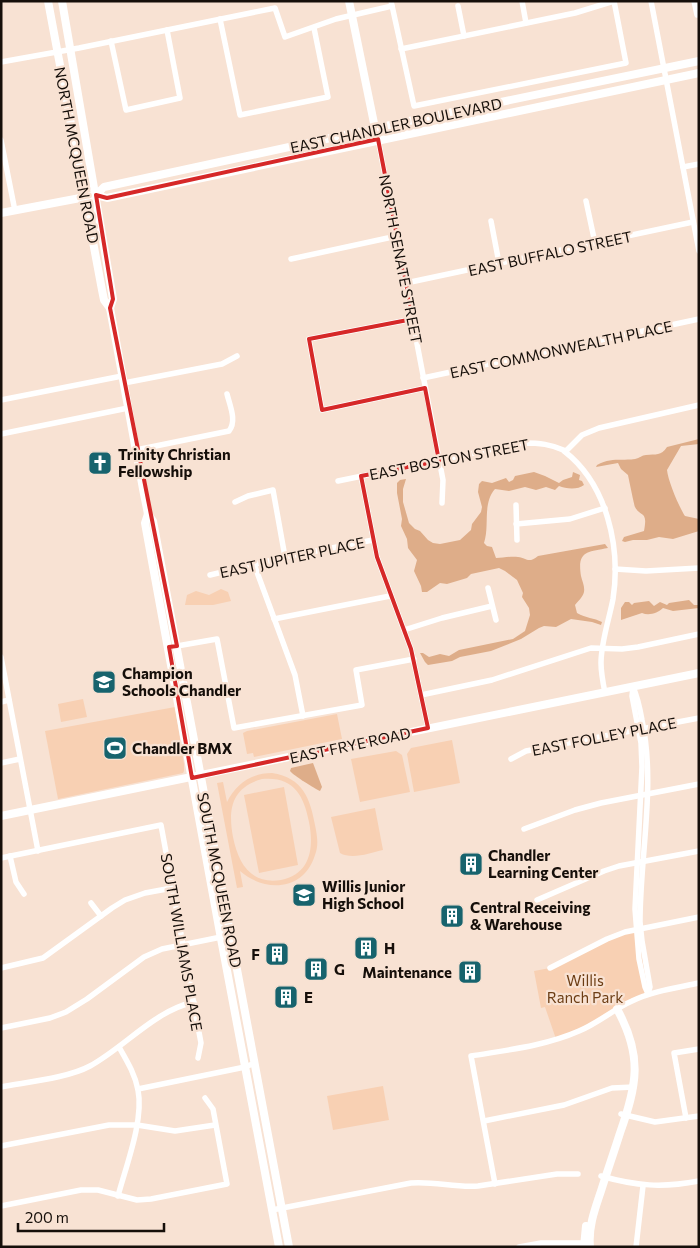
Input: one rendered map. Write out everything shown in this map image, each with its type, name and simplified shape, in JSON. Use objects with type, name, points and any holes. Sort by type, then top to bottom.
[{"type":"main road","name":"NORTH MCQUEEN ROAD","points":[[48,1],[104,300],[110,308],[123,380]]},
{"type":"main road","name":"NORTH MCQUEEN ROAD","points":[[62,1],[113,299],[110,308]]},
{"type":"main road","points":[[349,1],[378,139]]},
{"type":"main road","name":"EAST CHANDLER BOULEVARD","points":[[1,214],[96,195],[107,198],[243,169],[665,74],[699,61]]},
{"type":"main road","name":"EAST CHANDLER BOULEVARD","points":[[96,195],[104,188],[376,128],[665,74],[699,73]]},
{"type":"main road","points":[[241,159],[243,169]]},
{"type":"main road","name":"SOUTH MCQUEEN ROAD","points":[[123,380],[148,514],[153,521],[192,778],[279,1246]]},
{"type":"main road","name":"SOUTH MCQUEEN ROAD","points":[[173,647],[201,776],[289,1247]]},
{"type":"main road","name":"EAST FRYE ROAD","points":[[1,816],[699,673]]},
{"type":"main road","points":[[587,1245],[587,1218],[624,1115],[631,1087],[628,1048],[614,1010]]},
{"type":"street","points":[[522,1],[526,23]]},
{"type":"street","points":[[1,62],[70,50],[275,8],[285,38],[336,19],[392,4],[401,49],[414,106],[626,63],[614,1],[575,13],[401,49]]},
{"type":"street","points":[[651,1],[699,251]]},
{"type":"street","points":[[694,1],[697,15]]},
{"type":"street","points":[[458,6],[464,36]]},
{"type":"street","points":[[220,19],[240,115],[328,97],[314,28]]},
{"type":"street","points":[[111,41],[126,110],[180,98],[167,30]]},
{"type":"street","name":"NORTH SENATE STREET","points":[[378,139],[439,461],[444,491],[442,503]]},
{"type":"street","points":[[1,140],[15,211]]},
{"type":"street","points":[[683,168],[699,164]]},
{"type":"street","points":[[586,201],[595,243]]},
{"type":"street","points":[[491,221],[499,264]]},
{"type":"street","name":"EAST BUFFALO STREET","points":[[406,283],[693,222]]},
{"type":"street","points":[[291,259],[397,236]]},
{"type":"street","points":[[412,319],[309,339],[322,410],[426,388]]},
{"type":"street","name":"EAST COMMONWEALTH PLACE","points":[[423,378],[699,319]]},
{"type":"street","points":[[1,400],[222,364],[237,356]]},
{"type":"street","points":[[136,450],[228,431],[232,427],[233,422],[227,394]]},
{"type":"street","points":[[564,451],[566,452],[582,435],[599,428],[699,405]]},
{"type":"street","points":[[1,434],[128,408]]},
{"type":"street","name":"EAST BOSTON STREET","points":[[338,481],[523,443],[540,443],[554,446],[564,451]]},
{"type":"street","points":[[564,451],[584,469],[604,508],[613,539],[615,569],[613,599],[601,662],[605,693]]},
{"type":"street","points":[[361,476],[373,540],[382,575],[414,659],[428,728]]},
{"type":"street","points":[[235,502],[248,496],[274,490],[285,556]]},
{"type":"street","points":[[516,505],[517,540]]},
{"type":"street","points":[[516,524],[570,519],[604,508]]},
{"type":"street","name":"EAST JUPITER PLACE","points":[[210,575],[285,556],[373,540]]},
{"type":"street","points":[[254,564],[295,675],[303,716]]},
{"type":"street","points":[[615,569],[646,571],[699,568]]},
{"type":"street","points":[[488,588],[496,620]]},
{"type":"street","points":[[274,619],[390,596]]},
{"type":"street","points":[[404,630],[442,618],[492,606]]},
{"type":"street","points":[[421,695],[492,680],[580,651],[638,647],[699,634]]},
{"type":"street","points":[[173,647],[217,639],[234,728],[362,705],[356,670],[414,659]]},
{"type":"street","points":[[1,657],[38,850],[1,858]]},
{"type":"street","points":[[633,687],[637,697],[641,729],[648,759],[635,909],[639,959],[648,994]]},
{"type":"street","points":[[1,702],[10,700]]},
{"type":"street","name":"EAST FOLLEY PLACE","points":[[510,758],[526,751],[699,718]]},
{"type":"street","points":[[1,763],[20,759]]},
{"type":"street","points":[[524,829],[575,810],[699,784]]},
{"type":"street","name":"SOUTH WILLIAMS PLACE","points":[[38,850],[161,825],[201,1043],[198,1058]]},
{"type":"street","points":[[537,900],[604,871],[699,851]]},
{"type":"street","points":[[10,856],[16,882],[24,894]]},
{"type":"street","points":[[1,968],[43,958],[125,900],[145,893],[172,888]]},
{"type":"street","points":[[91,903],[101,916]]},
{"type":"street","points":[[550,968],[607,939],[638,928],[699,917]]},
{"type":"street","points":[[1,1028],[50,1018],[66,1012],[144,957],[162,949],[231,935]]},
{"type":"street","points":[[495,1184],[471,1056],[541,1044],[561,1038],[580,1031],[614,1010],[648,994],[699,983]]},
{"type":"street","points":[[1,1087],[70,1073],[89,1067],[167,1011],[178,1005],[194,1002]]},
{"type":"street","points":[[118,1196],[137,1124],[140,1102],[135,1077],[119,1047]]},
{"type":"street","points":[[686,1118],[674,1053],[699,1049]]},
{"type":"street","points":[[138,1089],[246,1067],[255,1063]]},
{"type":"street","points":[[484,1121],[564,1105],[612,1088],[631,1087]]},
{"type":"street","points":[[1,1206],[81,1190],[98,1190],[137,1200],[227,1184],[213,1109],[204,1098]]},
{"type":"street","points":[[624,1115],[655,1122],[699,1116]]},
{"type":"street","points":[[1,1146],[109,1125],[137,1124],[175,1131],[215,1125]]},
{"type":"street","points":[[272,1210],[411,1183],[426,1182],[468,1187],[557,1174],[578,1174]]},
{"type":"street","points":[[603,1177],[643,1186],[669,1186],[699,1181]]},
{"type":"street","points":[[636,1247],[643,1186]]},
{"type":"street","points":[[519,1247],[541,1243],[587,1245]]},
{"type":"highlighted area","points":[[378,139],[413,319],[309,339],[322,410],[425,388],[439,461],[361,476],[377,557],[411,649],[428,728],[192,778],[169,647],[177,646],[110,308],[113,299],[96,195],[107,198]]},
{"type":"green space","points":[[221,589],[228,592],[231,601],[213,605],[185,605],[187,595],[196,591],[209,595]]},
{"type":"green space","points":[[83,699],[87,717],[61,722],[58,704]]},
{"type":"green space","name":"Chandler BMX","points":[[175,707],[184,764],[183,773],[58,799],[45,731]]},
{"type":"green space","points":[[337,714],[342,739],[254,757],[253,753],[247,754],[243,733],[247,731]]},
{"type":"green space","points":[[452,740],[460,783],[414,792],[407,754],[411,748]]},
{"type":"green space","points":[[396,751],[402,755],[410,792],[360,802],[351,759]]},
{"type":"green space","points":[[272,773],[291,779],[303,791],[311,806],[313,815],[317,836],[316,851],[310,867],[293,882],[283,885],[261,883],[240,871],[243,887],[237,888],[217,783],[223,782],[227,802],[235,790],[245,781],[251,777]],"holes":[[[262,779],[273,779],[289,784],[300,796],[307,812],[311,841],[308,858],[299,872],[291,877],[270,881],[254,875],[242,863],[235,846],[231,818],[234,801],[244,788]]]},
{"type":"green space","points":[[284,787],[298,865],[259,873],[244,795]]},
{"type":"green space","points":[[375,808],[383,850],[355,856],[340,853],[331,817]]},
{"type":"green space","name":"Willis Ranch Park","points":[[638,928],[648,994],[580,1031],[556,1039],[545,1007],[541,1008],[534,971],[550,968],[607,939]]},
{"type":"green space","points":[[383,1086],[389,1120],[333,1130],[327,1096]]},
{"type":"shaded area","points":[[699,439],[699,444],[681,446],[667,470],[677,500],[685,516],[699,519],[699,531],[673,539],[659,537],[647,540],[622,541],[624,537],[644,531],[645,520],[635,507],[628,475],[621,469],[618,463],[596,467],[597,465],[611,460],[635,459],[645,455],[658,454],[667,447]]},
{"type":"shaded area","points":[[534,472],[559,483],[572,477],[573,472],[580,475],[579,480],[584,485],[579,488],[559,486],[555,490],[546,487],[536,490],[525,487],[509,491],[495,489],[487,508],[484,543],[492,547],[496,558],[515,557],[530,560],[538,556],[605,544],[608,548],[589,552],[582,557],[580,568],[584,592],[575,605],[577,613],[602,622],[601,625],[571,619],[556,627],[544,626],[539,628],[521,639],[491,651],[428,665],[420,653],[429,657],[440,654],[449,656],[459,650],[513,639],[525,631],[530,615],[529,608],[522,597],[523,593],[517,580],[499,568],[471,574],[467,578],[447,584],[440,583],[427,592],[422,592],[414,571],[417,560],[408,548],[407,539],[401,526],[402,519],[397,483],[400,480],[406,479],[403,489],[403,502],[409,523],[428,540],[440,544],[460,540],[471,530],[472,524],[481,512],[482,507],[478,492],[479,484],[482,481],[492,483],[506,478],[509,482],[515,476]]},
{"type":"shaded area","points":[[689,600],[694,605],[699,605],[699,608],[673,611],[663,608],[653,614],[642,613],[621,620],[621,608],[625,602],[629,602],[632,605],[649,601],[654,606],[660,602],[667,605],[669,603]]},
{"type":"shaded area","points":[[313,763],[322,787],[320,791],[290,771],[291,768]]},
{"type":"place","name":"Trinity Christian Fellowship","points":[[100,463]]},
{"type":"place","name":"Champion Schools Chandler","points":[[104,682]]},
{"type":"place","name":"Chandler BMX","points":[[115,748]]},
{"type":"place","name":"Chandler Learning Center","points":[[471,864]]},
{"type":"place","name":"Willis Junior High School","points":[[304,895]]},
{"type":"place","name":"Central Receiving & Warehouse","points":[[452,916]]},
{"type":"place","name":"H","points":[[366,948]]},
{"type":"place","name":"F","points":[[277,954]]},
{"type":"place","name":"G","points":[[316,969]]},
{"type":"place","name":"Maintenance","points":[[470,972]]},
{"type":"place","name":"E","points":[[286,997]]}]
